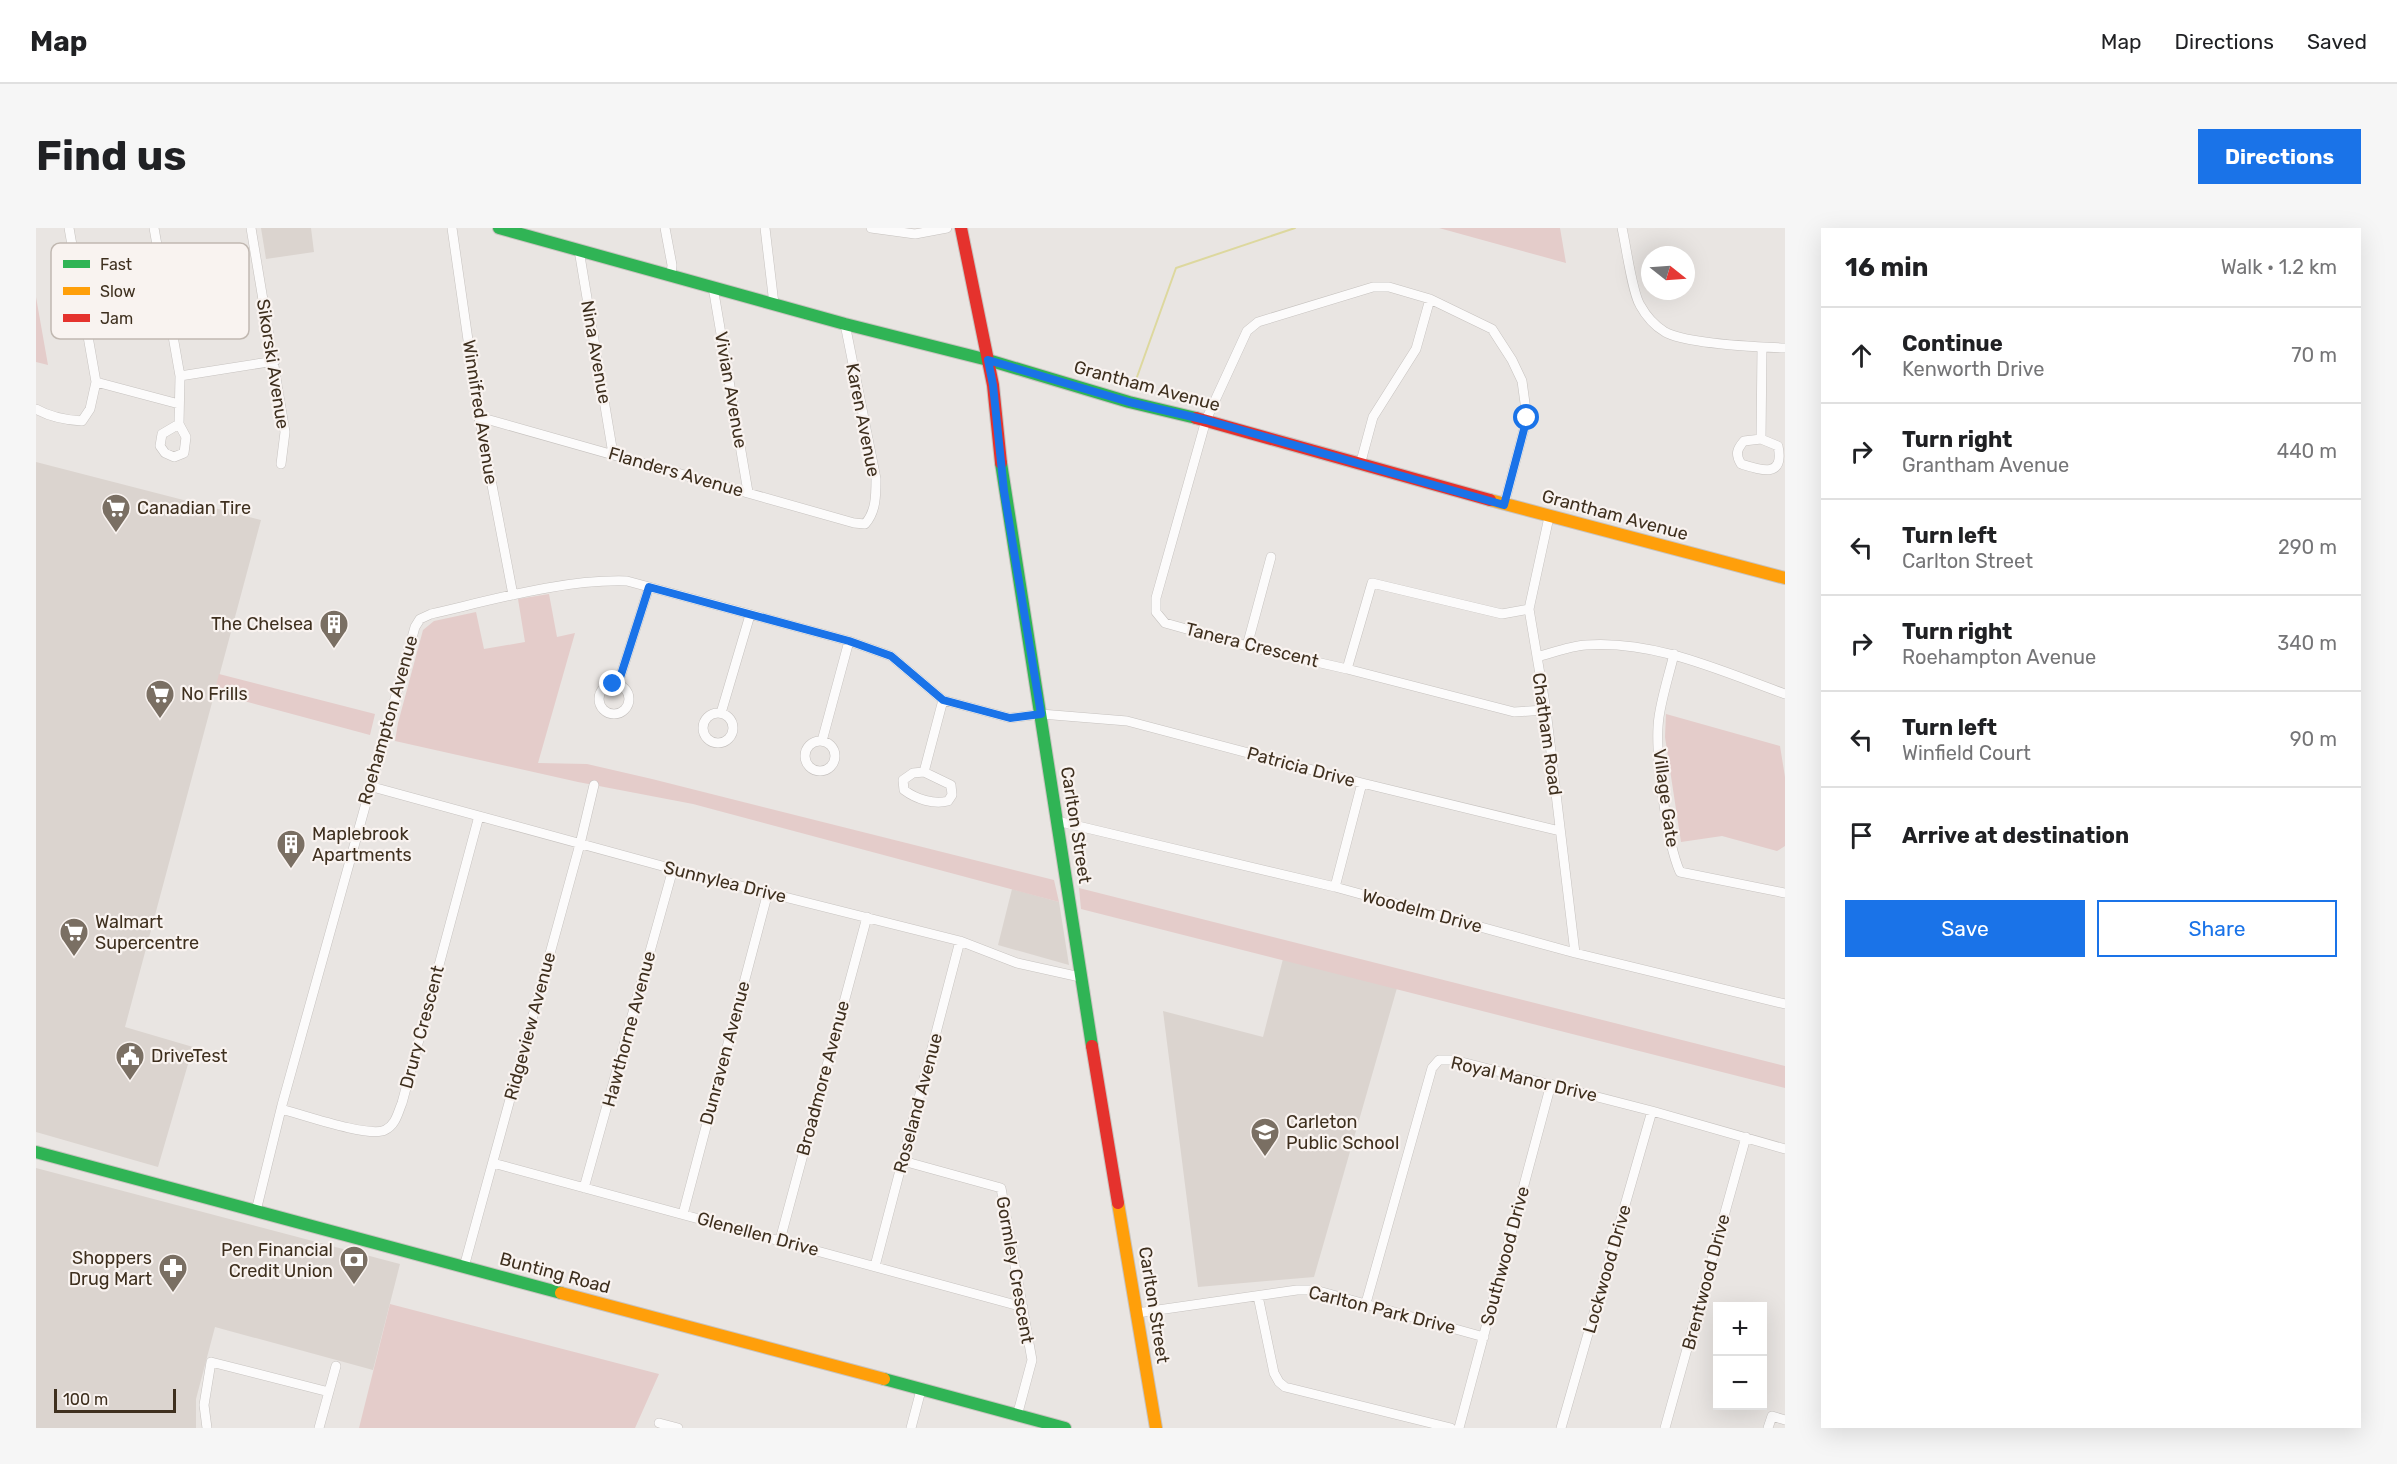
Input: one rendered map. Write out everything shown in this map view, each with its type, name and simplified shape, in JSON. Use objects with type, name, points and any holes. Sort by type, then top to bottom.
[{"type":"main road","name":"Grantham Avenue","points":[[499,228],[845,324],[988,360],[1129,402],[1206,420],[1504,505],[1785,578]]},
{"type":"main road","name":"Carlton Street","points":[[961,228],[993,385],[1004,491],[1041,714],[1080,978],[1156,1428]]},
{"type":"main road","name":"Bunting Road","points":[[36,1152],[1065,1428]]},
{"type":"main road","points":[[1148,1428],[1152,1403]]},
{"type":"street","points":[[69,228],[72,243]]},
{"type":"street","points":[[154,228],[157,243]]},
{"type":"street","name":"Sikorski Avenue","points":[[251,228],[275,361],[285,432],[280,464]]},
{"type":"street","name":"Winnifred Avenue","points":[[452,228],[479,417],[513,595]]},
{"type":"street","points":[[665,228],[672,265],[671,276]]},
{"type":"street","points":[[765,228],[774,304]]},
{"type":"street","points":[[872,228],[915,234],[947,228]]},
{"type":"street","points":[[1622,228],[1639,304],[1654,324],[1666,333],[1680,338],[1785,348]]},
{"type":"street","name":"Nina Avenue","points":[[579,250],[613,454]]},
{"type":"street","name":"Vivian Avenue","points":[[713,287],[748,492]]},
{"type":"street","points":[[1206,420],[1247,332],[1258,322],[1373,287],[1389,287],[1430,299],[1492,328],[1512,360],[1522,381],[1527,418],[1504,505]]},
{"type":"street","points":[[1359,465],[1373,417],[1416,348],[1430,299]]},
{"type":"street","name":"Karen Avenue","points":[[845,324],[876,479],[876,498],[871,517]]},
{"type":"street","points":[[36,409],[44,414],[69,420],[82,420],[90,409],[96,382],[88,339]]},
{"type":"street","points":[[174,339],[180,376],[179,424]]},
{"type":"street","points":[[1761,439],[1762,347]]},
{"type":"street","points":[[180,376],[275,361]]},
{"type":"street","points":[[96,382],[179,404]]},
{"type":"street","name":"Flanders Avenue","points":[[479,417],[854,523],[865,524],[871,517]]},
{"type":"street","name":"Tanera Crescent","points":[[1206,420],[1156,598],[1156,612],[1165,623],[1247,646],[1514,712],[1546,710]]},
{"type":"street","points":[[1761,439],[1778,446],[1781,457],[1778,466],[1771,470],[1741,464],[1737,458],[1737,448],[1744,441],[1761,439]]},
{"type":"street","name":"Chatham Road","points":[[1549,517],[1529,609],[1546,710],[1575,953]]},
{"type":"street","points":[[1247,646],[1271,557]]},
{"type":"street","name":"Roehampton Avenue","points":[[256,1211],[280,1109],[369,786],[415,627],[420,619],[431,614],[513,595],[605,580],[627,581],[849,641],[891,656],[943,700],[1010,718],[1041,714]]},
{"type":"street","points":[[1347,669],[1372,583],[1502,614],[1529,609]]},
{"type":"street","points":[[618,684],[649,587]]},
{"type":"street","points":[[722,713],[750,615]]},
{"type":"street","points":[[822,741],[849,641]]},
{"type":"street","points":[[1537,657],[1583,645],[1611,644],[1674,654],[1785,694]]},
{"type":"street","name":"Village Gate","points":[[1674,654],[1659,719],[1659,743],[1661,777],[1674,859],[1680,872],[1785,893]]},
{"type":"street","points":[[924,772],[943,700]]},
{"type":"street","name":"Patricia Drive","points":[[1041,714],[1127,721],[1362,783],[1560,831]]},
{"type":"street","points":[[924,772],[951,785],[952,795],[948,801],[940,803],[913,797],[904,790],[903,780],[913,774],[924,772]]},
{"type":"street","points":[[1335,887],[1362,783]]},
{"type":"street","name":"Ridgeview Avenue","points":[[464,1267],[580,844],[594,785]]},
{"type":"street","name":"Sunnylea Drive","points":[[369,786],[673,869],[960,941],[1017,963],[1080,978]]},
{"type":"street","name":"Drury Crescent","points":[[280,1109],[368,1132],[384,1131],[394,1122],[402,1103],[479,816]]},
{"type":"street","name":"Woodelm Drive","points":[[1057,821],[1335,887],[1575,953],[1785,1004]]},
{"type":"street","name":"Hawthorne Avenue","points":[[584,1188],[673,869]]},
{"type":"street","name":"Dunraven Avenue","points":[[682,1214],[768,892]]},
{"type":"street","name":"Broadmore Avenue","points":[[780,1240],[867,917]]},
{"type":"street","name":"Roseland Avenue","points":[[875,1266],[960,941]]},
{"type":"street","name":"Royal Manor Drive","points":[[1366,1303],[1432,1068],[1439,1060],[1454,1060],[1551,1084],[1785,1149]]},
{"type":"street","name":"Southwood Drive","points":[[1459,1428],[1551,1084]]},
{"type":"street","name":"Lockwood Drive","points":[[1562,1428],[1652,1111]]},
{"type":"street","name":"Brentwood Drive","points":[[1665,1428],[1746,1137]]},
{"type":"street","name":"Gormley Crescent","points":[[903,1161],[1001,1188],[1032,1360],[1017,1416]]},
{"type":"street","name":"Glenellen Drive","points":[[493,1163],[1023,1307]]},
{"type":"street","name":"Carlton Park Drive","points":[[1137,1313],[1297,1290],[1315,1290],[1484,1337]]},
{"type":"street","points":[[1258,1296],[1274,1373],[1285,1387],[1451,1428]]},
{"type":"street","points":[[207,1428],[204,1405],[211,1362],[329,1392]]},
{"type":"street","points":[[319,1428],[336,1366]]},
{"type":"street","points":[[911,1428],[921,1390]]},
{"type":"street","points":[[1768,1428],[1772,1416],[1785,1420]]},
{"type":"street","points":[[659,1423],[678,1428]]},
{"type":"shaded area","points":[[261,228],[311,228],[314,252],[266,259]]},
{"type":"shaded area","points":[[1439,228],[1560,228],[1566,263]]},
{"type":"shaded area","points":[[36,297],[48,365],[36,362]]},
{"type":"shaded area","points":[[36,462],[261,520],[125,1027],[193,1047],[158,1167],[36,1132]]},
{"type":"shaded area","points":[[549,594],[557,637],[575,633],[538,763],[587,764],[1054,880],[1059,902],[693,804],[578,782],[395,741],[423,630],[434,621],[476,612],[484,649],[525,642],[518,599]]},
{"type":"shaded area","points":[[219,674],[375,714],[370,735],[214,693]]},
{"type":"shaded area","points":[[1666,714],[1780,746],[1785,777],[1785,846],[1777,851],[1722,836],[1681,842],[1665,737]]},
{"type":"shaded area","points":[[1079,888],[1785,1066],[1785,1088],[1081,909]]},
{"type":"shaded area","points":[[1012,889],[1059,902],[1069,965],[998,945]]},
{"type":"shaded area","name":"Carleton Public School","points":[[1283,959],[1397,988],[1314,1277],[1198,1287],[1163,1011],[1263,1037]]},
{"type":"shaded area","points":[[36,1168],[400,1264],[373,1370],[215,1327],[196,1399],[196,1428],[36,1428]]},
{"type":"shaded area","points":[[390,1304],[659,1374],[635,1428],[359,1428]]},
{"type":"waterway","points":[[1137,377],[1176,268],[1295,228]]},
{"type":"traffic: fast","points":[[499,228],[845,324],[988,360],[1129,402],[1196,418]]},
{"type":"traffic: fast","points":[[1001,463],[1092,1046]]},
{"type":"traffic: fast","points":[[36,1152],[561,1293]]},
{"type":"traffic: fast","points":[[884,1379],[1065,1428]]},
{"type":"traffic: slow","points":[[1490,500],[1785,578]]},
{"type":"traffic: slow","points":[[1118,1203],[1156,1428]]},
{"type":"traffic: slow","points":[[561,1293],[884,1379]]},
{"type":"traffic: jam","points":[[961,228],[993,385],[1001,463]]},
{"type":"traffic: jam","points":[[1196,418],[1490,500]]},
{"type":"traffic: jam","points":[[1092,1046],[1118,1203]]},
{"type":"place","name":"Canadian Tire","points":[[116,534]]},
{"type":"place","name":"The Chelsea","points":[[334,650]]},
{"type":"place","name":"No Frills","points":[[160,720]]},
{"type":"place","name":"Maplebrook Apartments","points":[[291,870]]},
{"type":"place","name":"Walmart Supercentre","points":[[74,958]]},
{"type":"place","name":"DriveTest","points":[[130,1082]]},
{"type":"place","name":"Carleton Public School","points":[[1265,1158]]},
{"type":"place","name":"Pen Financial Credit Union","points":[[354,1286]]},
{"type":"place","name":"Shoppers Drug Mart","points":[[173,1294]]},
{"type":"route","points":[[613,684],[618,684],[649,587],[849,641],[891,656],[943,700],[1010,718],[1041,714],[1004,491],[993,385],[988,360],[1129,402],[1206,420],[1504,505],[1527,418]]}]
